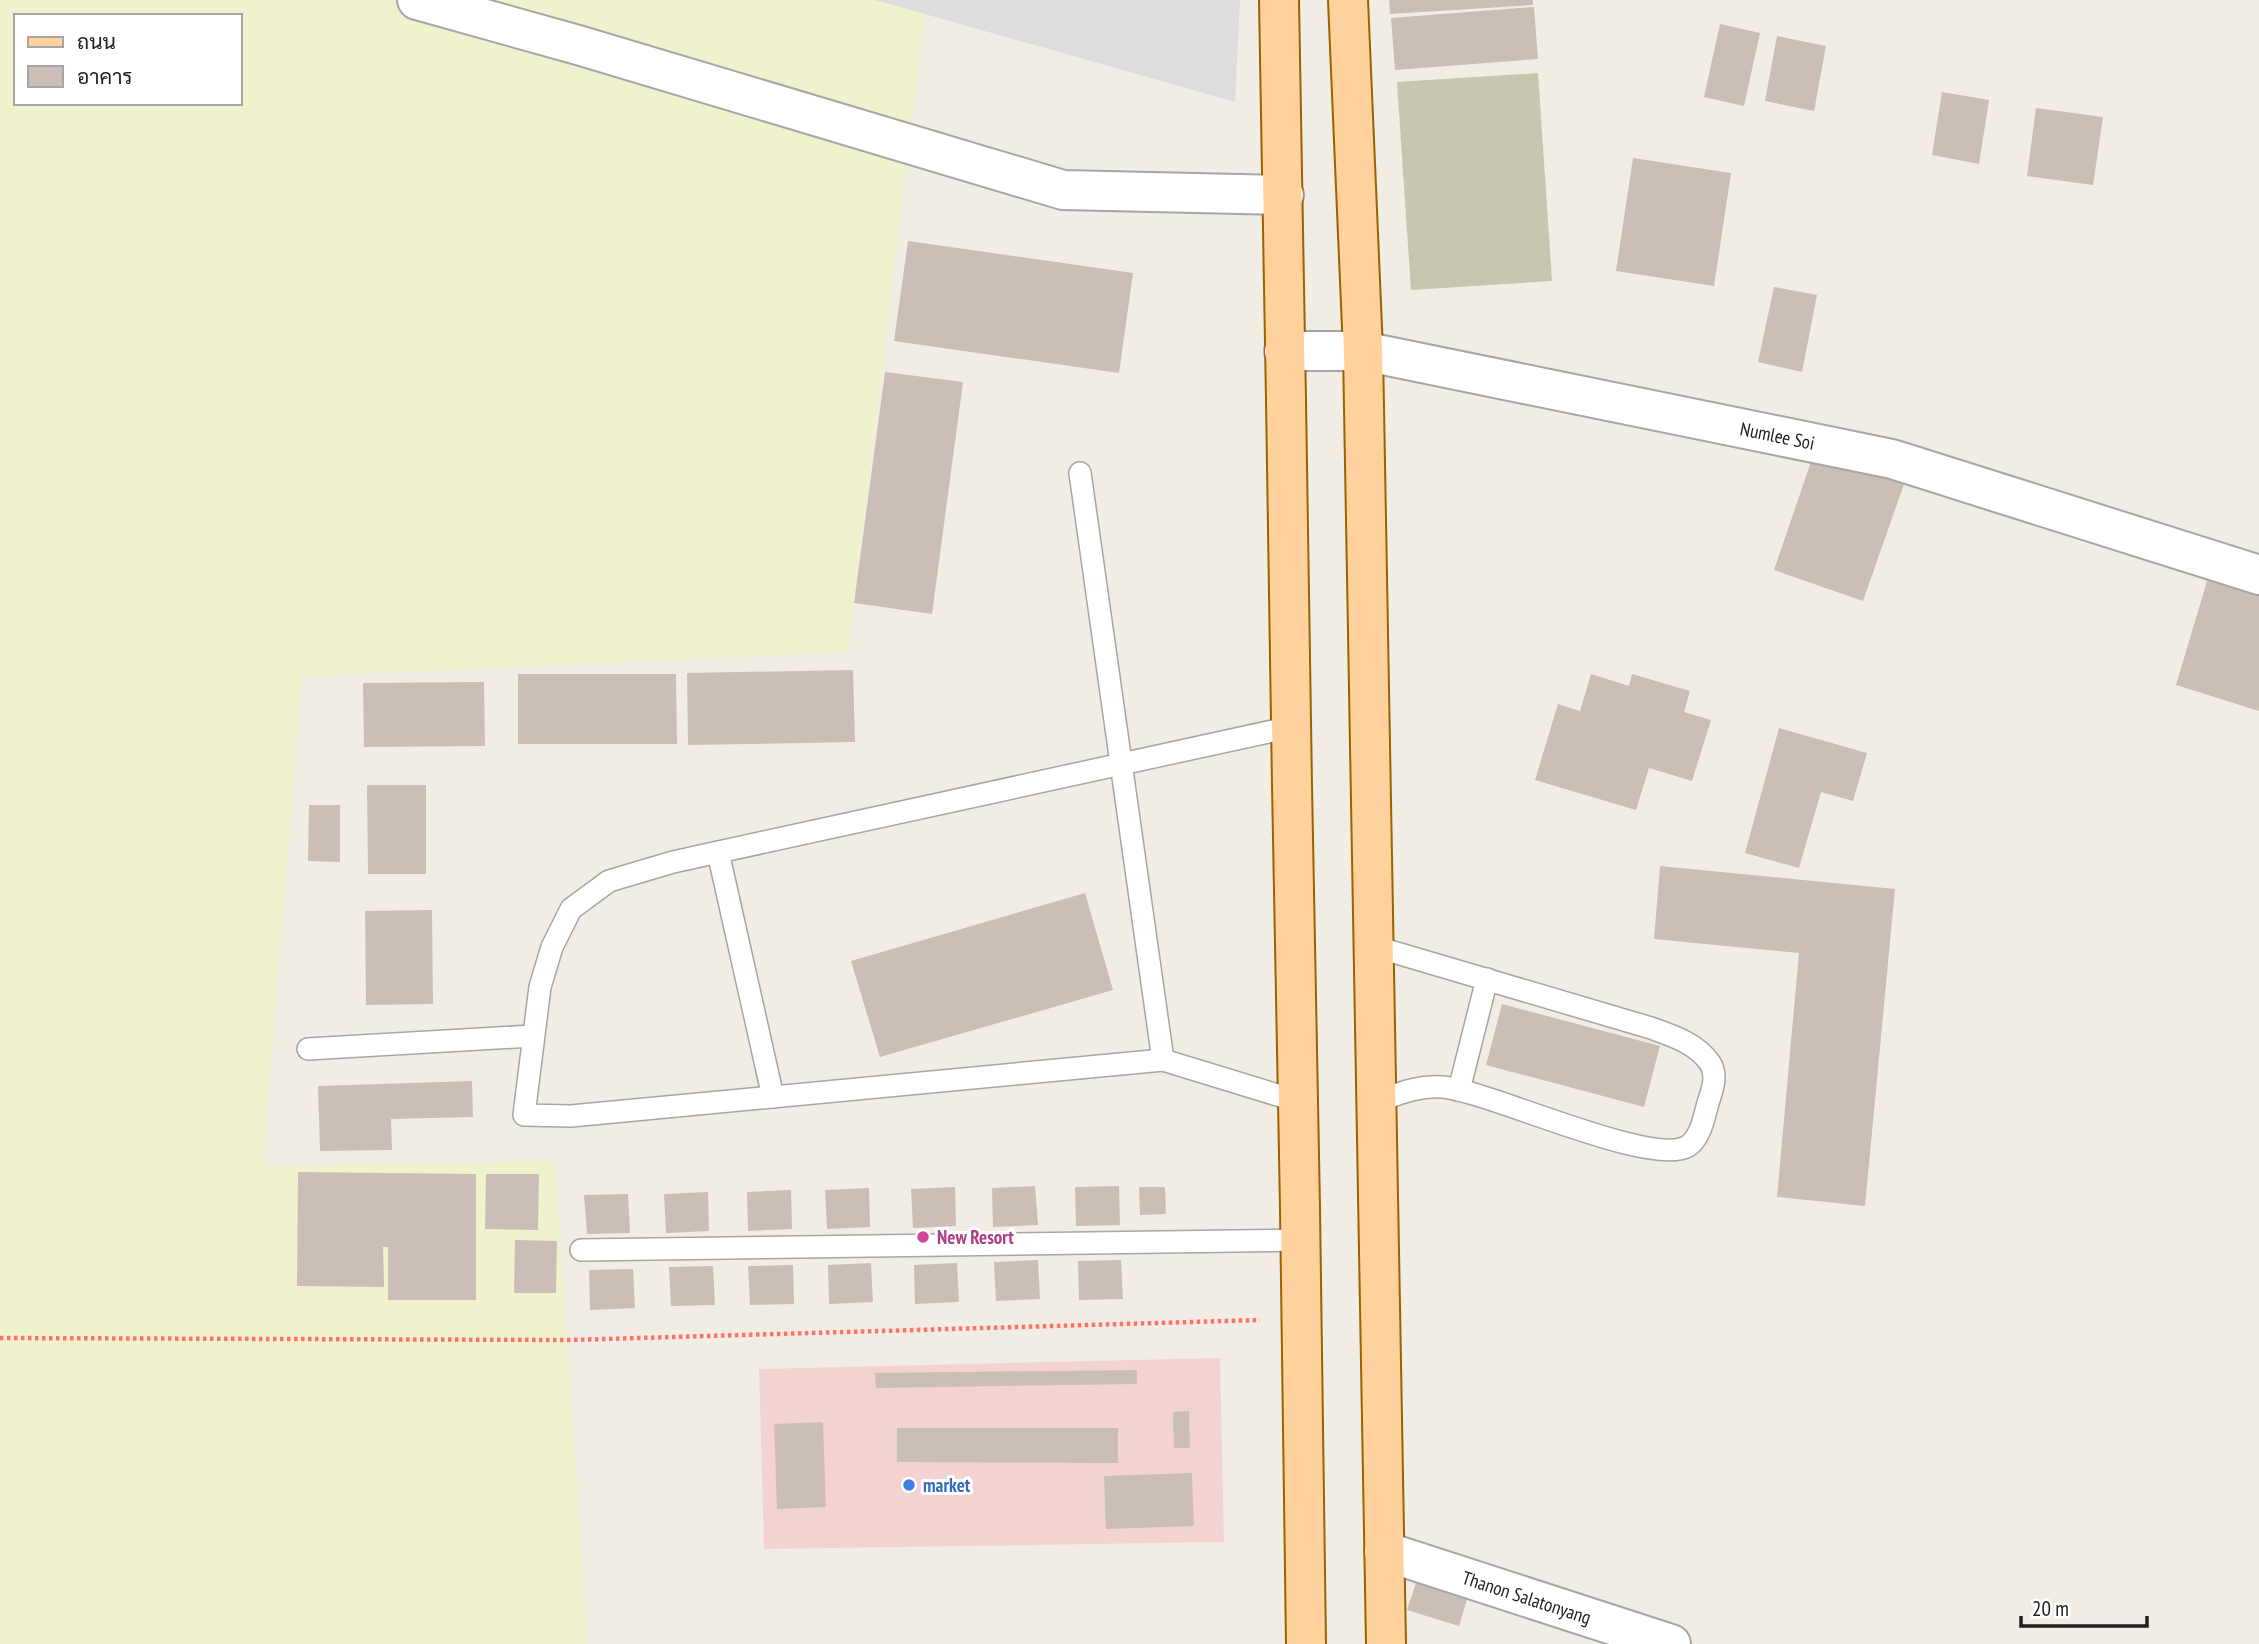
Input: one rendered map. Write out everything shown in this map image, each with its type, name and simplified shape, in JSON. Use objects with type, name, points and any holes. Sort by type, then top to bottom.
[{"type":"main road","points":[[1279,0],[1303,1319],[1306,1644]]},
{"type":"main road","points":[[1348,0],[1363,351],[1386,1644]]},
{"type":"street","points":[[417,0],[578,45],[1063,190],[1284,195]]},
{"type":"street","name":"Numlee Soi","points":[[1284,351],[1363,351],[1892,459],[2259,575]]},
{"type":"street","name":"Thanon Salatonyang","points":[[1384,1551],[1671,1644]]},
{"type":"lane","points":[[1080,473],[1163,1060]]},
{"type":"lane","points":[[1291,727],[673,862],[609,881],[571,909],[552,947],[540,987],[524,1115],[571,1116],[1163,1060],[1297,1101]]},
{"type":"lane","points":[[718,852],[773,1097]]},
{"type":"lane","points":[[1373,946],[1651,1028],[1687,1042],[1711,1065],[1714,1082],[1701,1128],[1693,1141],[1687,1147],[1666,1151],[1649,1150],[1460,1090],[1441,1087],[1413,1088],[1376,1102]]},
{"type":"lane","points":[[1460,1090],[1487,979]]},
{"type":"lane","points":[[308,1049],[532,1036]]},
{"type":"lane","points":[[581,1251],[1300,1240]]},
{"type":"path","points":[[0,1338],[569,1340],[1303,1319]]},
{"type":"shaded area","points":[[0,0],[874,0],[925,14],[848,652],[302,677],[263,1166],[555,1161],[588,1644],[0,1644]]},
{"type":"shaded area","points":[[874,0],[1240,0],[1235,102],[925,14]]},
{"type":"shaded area","points":[[1538,73],[1552,281],[1411,290],[1397,82]]},
{"type":"shaded area","points":[[1220,1358],[1224,1542],[764,1549],[759,1369]]},
{"type":"building","points":[[1389,0],[1533,0],[1533,5],[1390,14]]},
{"type":"building","points":[[1534,7],[1538,59],[1395,70],[1391,18]]},
{"type":"building","points":[[1720,24],[1760,33],[1744,106],[1704,97]]},
{"type":"building","points":[[1777,36],[1826,46],[1814,111],[1765,101]]},
{"type":"building","points":[[1942,92],[1989,100],[1979,164],[1932,155]]},
{"type":"building","points":[[2036,108],[2103,117],[2093,185],[2027,176]]},
{"type":"building","points":[[1633,158],[1731,173],[1714,286],[1616,271]]},
{"type":"building","points":[[908,241],[1133,273],[1119,373],[894,341]]},
{"type":"building","points":[[1774,287],[1817,295],[1802,372],[1758,362]]},
{"type":"building","points":[[885,372],[963,382],[932,614],[854,603]]},
{"type":"building","points":[[1814,453],[1904,484],[1863,601],[1774,570]]},
{"type":"building","points":[[2208,578],[2259,594],[2259,711],[2176,685]]},
{"type":"building","points":[[853,670],[855,742],[688,745],[687,673]]},
{"type":"building","points":[[518,674],[676,674],[677,744],[518,744]]},
{"type":"building","points":[[1591,674],[1629,686],[1632,674],[1690,691],[1684,712],[1711,720],[1692,781],[1649,768],[1636,810],[1535,780],[1558,704],[1580,711]]},
{"type":"building","points":[[484,682],[485,746],[364,747],[363,683]]},
{"type":"building","points":[[1779,728],[1867,753],[1853,801],[1821,792],[1799,868],[1745,853]]},
{"type":"building","points":[[367,785],[426,785],[426,874],[368,874]]},
{"type":"building","points":[[309,805],[340,805],[340,862],[308,861]]},
{"type":"building","points":[[1660,866],[1895,889],[1865,1206],[1777,1197],[1799,953],[1654,939]]},
{"type":"building","points":[[1085,893],[1113,990],[880,1057],[851,961]]},
{"type":"building","points":[[432,910],[433,1004],[366,1005],[365,911]]},
{"type":"building","points":[[1502,1004],[1660,1046],[1644,1107],[1486,1065]]},
{"type":"building","points":[[472,1081],[473,1117],[391,1119],[392,1150],[320,1151],[318,1086]]},
{"type":"building","points":[[298,1172],[476,1174],[476,1300],[388,1300],[388,1247],[383,1247],[384,1287],[297,1286]]},
{"type":"building","points":[[486,1174],[539,1174],[538,1230],[485,1229]]},
{"type":"building","points":[[1035,1186],[1038,1225],[993,1227],[992,1188]]},
{"type":"building","points":[[1119,1186],[1120,1225],[1076,1226],[1075,1187]]},
{"type":"building","points":[[955,1187],[956,1226],[913,1228],[911,1189]]},
{"type":"building","points":[[1139,1187],[1165,1187],[1166,1214],[1140,1215]]},
{"type":"building","points":[[869,1188],[870,1227],[827,1229],[825,1190]]},
{"type":"building","points":[[791,1190],[792,1229],[748,1231],[747,1192]]},
{"type":"building","points":[[708,1192],[709,1231],[666,1233],[664,1194]]},
{"type":"building","points":[[628,1194],[630,1233],[587,1234],[584,1195]]},
{"type":"building","points":[[515,1240],[557,1241],[556,1293],[514,1293]]},
{"type":"building","points":[[1038,1260],[1040,1299],[996,1301],[994,1262]]},
{"type":"building","points":[[1121,1260],[1123,1299],[1079,1300],[1078,1261]]},
{"type":"building","points":[[871,1263],[873,1302],[829,1304],[828,1265]]},
{"type":"building","points":[[957,1263],[959,1302],[915,1304],[914,1265]]},
{"type":"building","points":[[793,1265],[794,1304],[750,1305],[748,1266]]},
{"type":"building","points":[[713,1266],[715,1305],[671,1306],[669,1267]]},
{"type":"building","points":[[633,1269],[635,1308],[590,1310],[589,1270]]},
{"type":"building","points":[[1137,1370],[1137,1384],[876,1388],[875,1373]]},
{"type":"building","points":[[1189,1411],[1190,1448],[1174,1448],[1173,1412]]},
{"type":"building","points":[[823,1422],[826,1507],[777,1509],[774,1424]]},
{"type":"building","points":[[897,1428],[1118,1428],[1118,1463],[897,1462]]},
{"type":"building","points":[[1192,1473],[1194,1526],[1106,1529],[1104,1476]]},
{"type":"building","points":[[1417,1580],[1468,1596],[1459,1626],[1407,1610]]},
{"type":"place","name":"New Resort","points":[[923,1237]]},
{"type":"place","name":"market","points":[[909,1485]]}]
